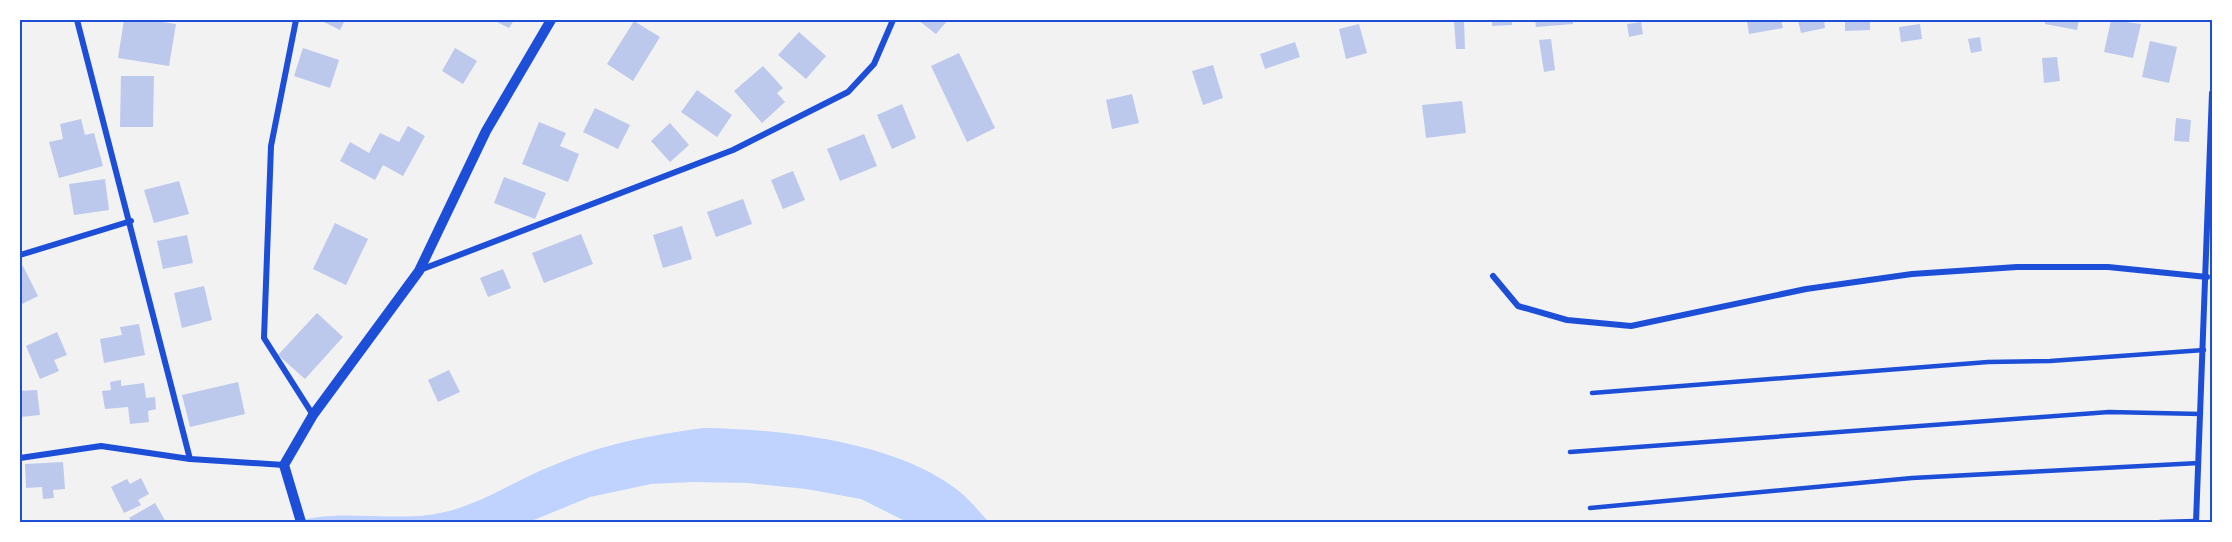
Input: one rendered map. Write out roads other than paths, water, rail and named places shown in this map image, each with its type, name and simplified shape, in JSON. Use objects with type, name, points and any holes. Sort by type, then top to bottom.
[{"type":"street","points":[[78,20],[190,459]]},
{"type":"street","points":[[296,20],[271,146],[264,338],[313,415]]},
{"type":"street","points":[[301,522],[284,465],[313,415],[419,271],[486,131],[551,20]]},
{"type":"street","points":[[419,271],[733,150],[849,92],[874,64],[893,20]]},
{"type":"street","points":[[2196,522],[2207,277],[2212,93]]},
{"type":"street","points":[[20,255],[131,221]]},
{"type":"street","points":[[1493,276],[1518,306],[1567,320],[1631,326],[1806,289],[1912,274],[2017,267],[2108,267],[2207,277]]},
{"type":"street","points":[[20,458],[101,446],[190,459],[284,465]]},
{"type":"lane","points":[[1592,393],[1988,362],[2050,361],[2204,350]]},
{"type":"lane","points":[[1570,453],[2109,412],[2201,414]]},
{"type":"lane","points":[[1590,508],[1912,478],[2199,463]]},
{"type":"lane","points":[[2160,522],[2196,522]]},
{"type":"water","points":[[704,428],[768,431],[872,450],[905,461],[935,475],[960,492],[989,522],[907,522],[861,499],[806,489],[748,483],[693,482],[651,484],[590,497],[529,522],[295,522],[332,516],[407,517],[445,512],[473,503],[541,471],[591,451],[646,437]]}]
